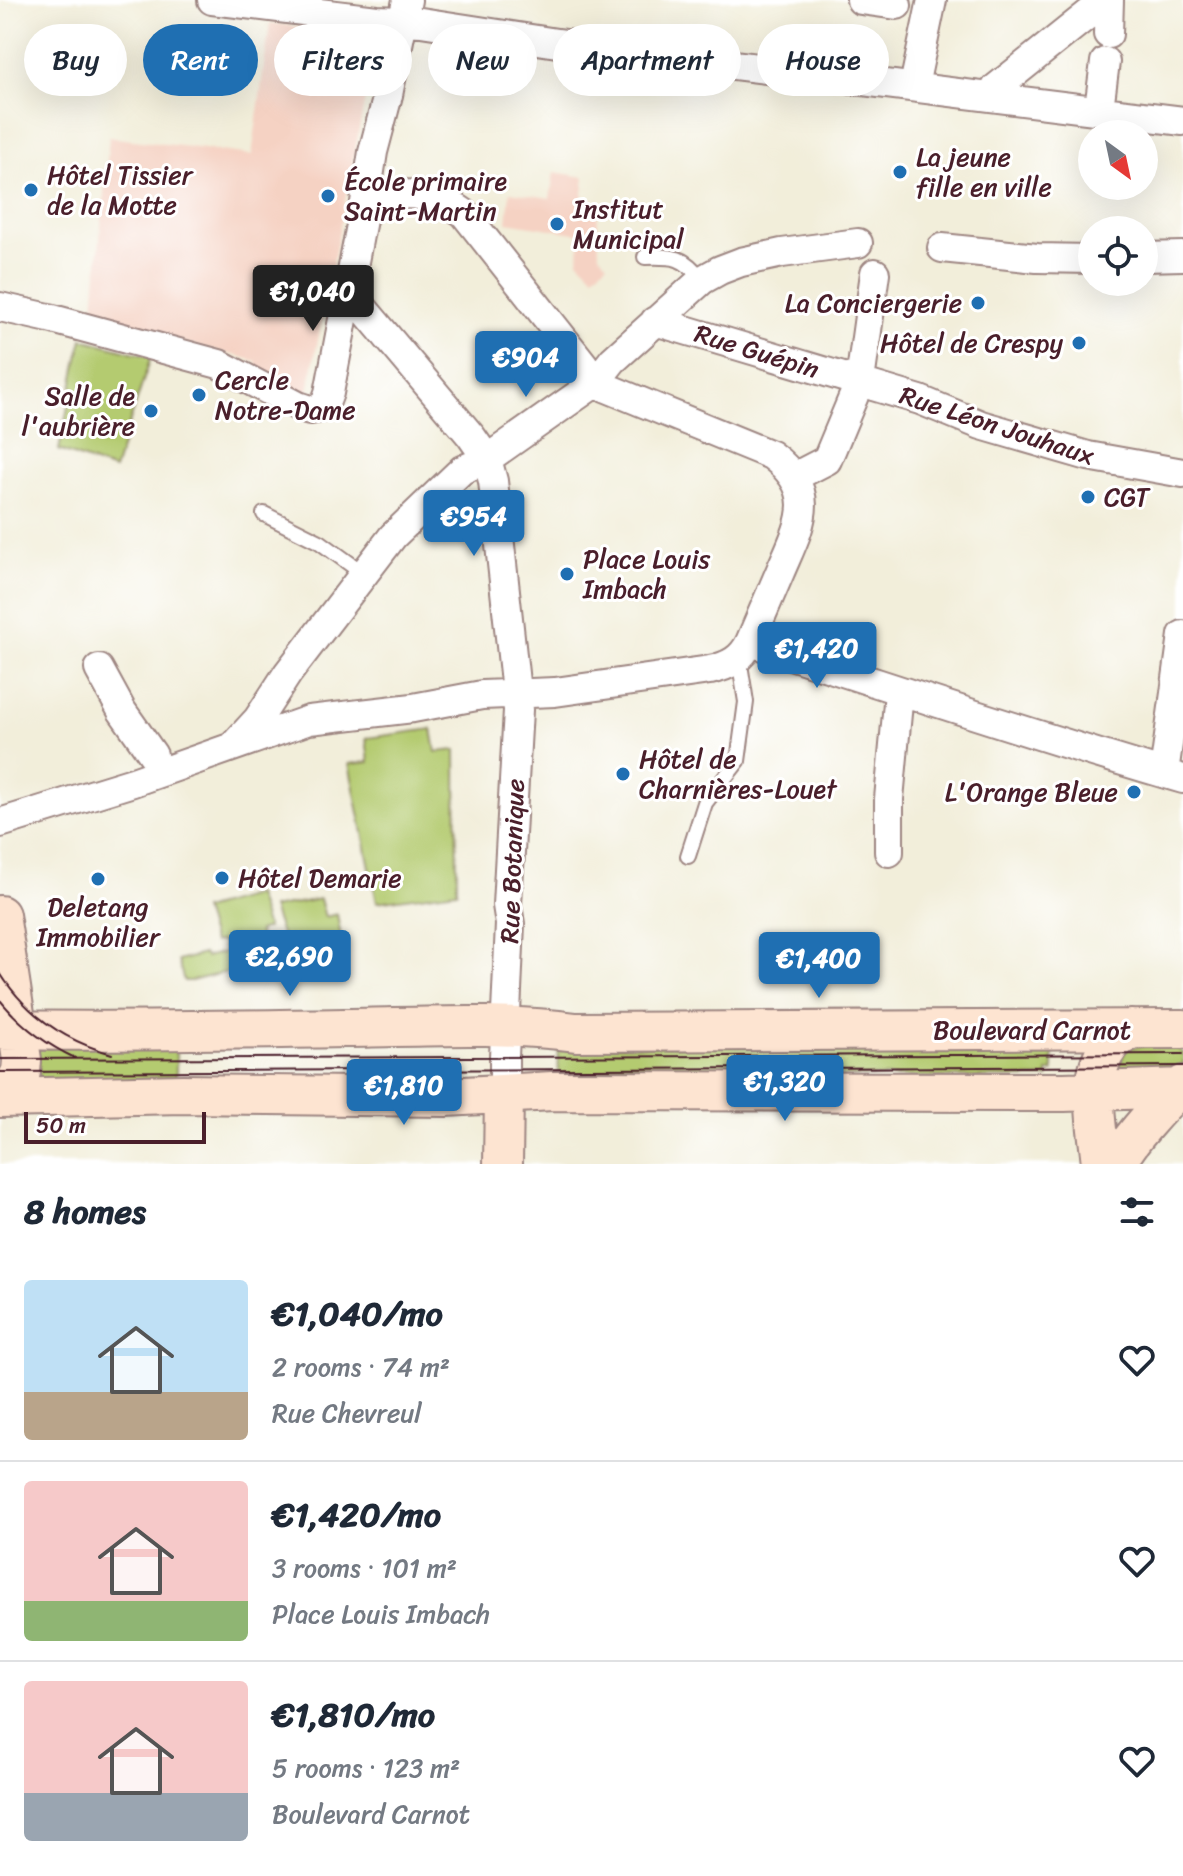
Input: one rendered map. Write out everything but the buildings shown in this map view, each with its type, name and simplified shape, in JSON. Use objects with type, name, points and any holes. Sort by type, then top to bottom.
[{"type":"main road","points":[[0,915],[10,983],[9,1035],[21,1072],[4,1098]]},
{"type":"main road","points":[[10,983],[42,1012],[75,1031]]},
{"type":"main road","name":"Boulevard Carnot","points":[[9,1035],[75,1031],[505,1027],[576,1032],[1183,1029]]},
{"type":"main road","points":[[1101,1164],[1095,1090],[1103,1054],[1113,1041],[1131,1029]]},
{"type":"main road","points":[[4,1098],[183,1094],[446,1097],[553,1091],[1095,1090],[1181,1087]]},
{"type":"main road","points":[[1118,1164],[1119,1155],[1131,1140],[1181,1087]]},
{"type":"main road","points":[[503,1164],[504,1094]]},
{"type":"street","points":[[212,0],[377,20],[404,10]]},
{"type":"street","points":[[861,0],[918,5],[915,81]]},
{"type":"street","points":[[1100,101],[1107,48],[1108,0]]},
{"type":"street","points":[[996,88],[1108,0]]},
{"type":"street","points":[[404,10],[421,22],[604,49],[1183,121]]},
{"type":"street","points":[[0,307],[219,364],[298,406],[318,410],[329,393],[373,152],[388,95],[404,10]]},
{"type":"street","points":[[0,823],[133,782],[309,720],[413,708],[482,695],[555,692],[710,670],[731,664],[745,650],[800,526],[802,501],[794,477],[782,463],[771,455],[595,383],[464,213],[443,201],[408,194],[383,198],[364,209]]},
{"type":"street","points":[[231,747],[258,719],[288,673],[393,536],[462,470],[487,459],[595,383],[613,360],[702,280],[741,262],[858,243]]},
{"type":"street","points":[[942,248],[1037,258],[1078,259]]},
{"type":"street","points":[[1158,257],[1183,256]]},
{"type":"street","points":[[794,477],[827,460],[860,381],[875,273]]},
{"type":"street","points":[[349,282],[358,302],[487,459],[493,481],[517,695]]},
{"type":"street","name":"Rue Guépin","points":[[655,321],[860,381]]},
{"type":"street","name":"Rue Léon Jouhaux","points":[[860,381],[920,400],[981,425],[1088,456],[1183,473]]},
{"type":"street","points":[[745,650],[806,659],[899,692],[1173,776],[1183,635]]},
{"type":"street","points":[[99,669],[122,711],[153,755]]},
{"type":"street","points":[[288,673],[296,700],[309,720]]},
{"type":"street","points":[[889,852],[889,799],[899,692]]},
{"type":"street","name":"Rue Botanique","points":[[504,1094],[510,924],[507,905],[517,695]]},
{"type":"lane","points":[[645,257],[668,256],[684,260],[702,280]]},
{"type":"lane","points":[[264,514],[320,542],[364,574]]},
{"type":"lane","points":[[688,856],[705,803],[738,761],[746,702],[745,650]]},
{"type":"shaded area","points":[[270,23],[278,24],[274,24],[274,96],[366,96],[308,391],[302,396],[256,370],[256,361],[93,319],[109,137],[252,155]]},
{"type":"shaded area","name":"Institut Municipal","points":[[554,172],[585,177],[582,203],[597,204],[599,254],[608,263],[594,276],[578,260],[581,234],[507,222],[510,192],[550,198]]},
{"type":"green space","points":[[82,339],[151,357],[114,470],[59,450]]},
{"type":"green space","points":[[432,729],[436,752],[456,750],[457,891],[377,902],[349,764],[369,762],[366,738]]},
{"type":"green space","points":[[256,895],[267,928],[258,931],[261,942],[282,937],[272,908],[320,899],[325,917],[337,914],[342,943],[184,981],[178,961],[225,952],[222,941],[213,943],[203,910]]},
{"type":"green space","points":[[1171,1042],[1183,1053],[1180,1071],[1115,1077],[1126,1048]]},
{"type":"green space","points":[[176,1043],[176,1077],[35,1091],[39,1078],[37,1044]]},
{"type":"green space","points":[[1053,1043],[1053,1072],[1048,1072],[1048,1078],[559,1075],[558,1051],[562,1051],[562,1046]]},
{"type":"tram line","points":[[0,973],[22,1001],[48,1024],[78,1042],[112,1054]]},
{"type":"tram line","points":[[0,1000],[34,1034],[75,1058]]},
{"type":"tram line","points":[[0,1059],[1183,1054]]},
{"type":"tram line","points":[[0,1072],[1183,1066]]},
{"type":"place","name":"La jeune fille en ville","points":[[900,172]]},
{"type":"place","name":"Hôtel Tissier de la Motte","points":[[31,190]]},
{"type":"place","name":"École primaire Saint-Martin","points":[[328,196]]},
{"type":"place","name":"Institut Municipal","points":[[557,224]]},
{"type":"place","name":"La Conciergerie","points":[[978,303]]},
{"type":"place","name":"Hôtel de Crespy","points":[[1079,343]]},
{"type":"place","name":"Cercle Notre-Dame","points":[[199,395]]},
{"type":"place","name":"Salle de l'aubrière","points":[[151,411]]},
{"type":"place","name":"CGT","points":[[1088,497]]},
{"type":"place","name":"Place Louis Imbach","points":[[567,574]]},
{"type":"place","name":"Hôtel de Charnières-Louet","points":[[623,774]]},
{"type":"place","name":"L'Orange Bleue","points":[[1134,792]]},
{"type":"place","name":"Hôtel Demarie","points":[[222,878]]},
{"type":"place","name":"Deletang Immobilier","points":[[98,879]]}]
